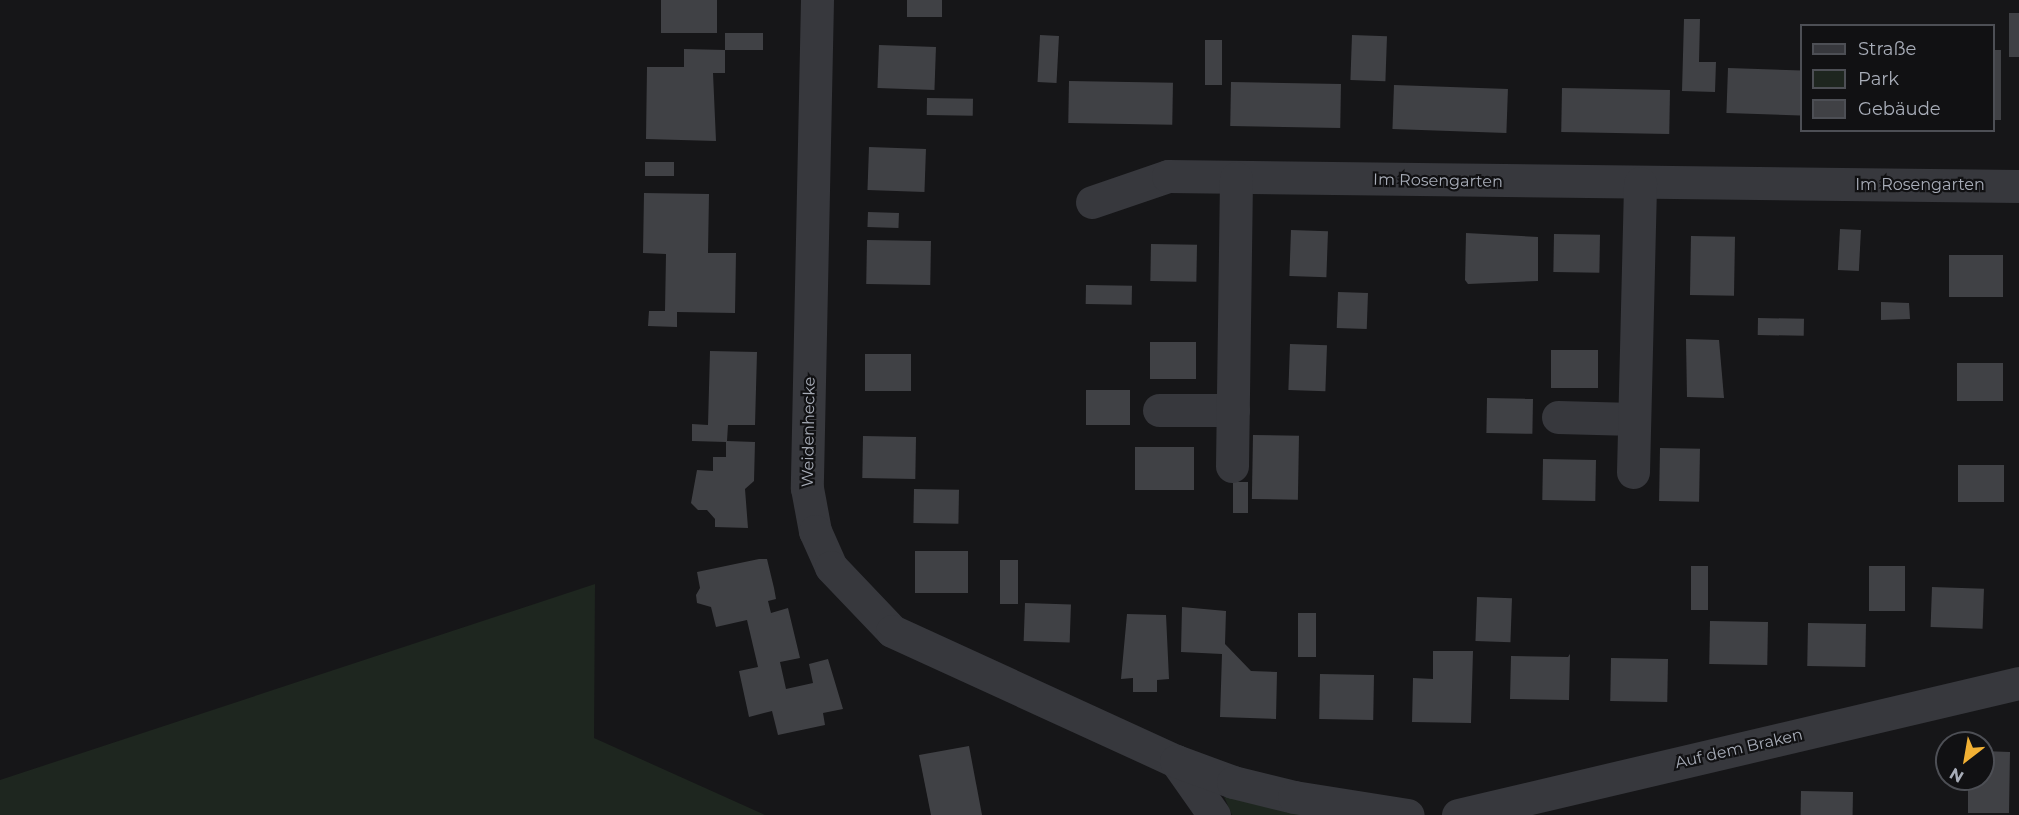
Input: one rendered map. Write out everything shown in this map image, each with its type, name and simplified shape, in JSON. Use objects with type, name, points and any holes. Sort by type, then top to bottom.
[{"type":"street","name":"Weidenhecke","points":[[817,0],[807,488],[815,531],[831,567],[892,631],[1176,761],[1233,782],[1294,797],[1408,815]]},
{"type":"street","name":"Im Rosengarten","points":[[1092,202],[1168,176],[2019,186]]},
{"type":"street","points":[[1232,466],[1236,178]]},
{"type":"street","points":[[1633,472],[1640,183]]},
{"type":"street","points":[[1159,410],[1233,410]]},
{"type":"street","points":[[1558,417],[1634,419]]},
{"type":"street","name":"Auf dem Braken","points":[[1458,815],[2019,683]]},
{"type":"street","points":[[1176,761],[1214,815]]},
{"type":"green space","points":[[595,584],[594,738],[765,815],[0,815],[0,780]]},
{"type":"green space","points":[[1223,794],[1345,815],[1232,815]]},
{"type":"building","points":[[661,0],[717,0],[717,33],[661,33]]},
{"type":"building","points":[[907,0],[942,0],[942,17],[907,17]]},
{"type":"building","points":[[2009,13],[2019,13],[2019,57],[2009,57]]},
{"type":"building","points":[[1684,19],[1700,19],[1699,62],[1716,62],[1715,92],[1682,91]]},
{"type":"building","points":[[725,33],[763,33],[763,50],[725,50]]},
{"type":"building","points":[[1040,35],[1059,36],[1057,83],[1038,82]]},
{"type":"building","points":[[1352,35],[1387,36],[1385,81],[1350,80]]},
{"type":"building","points":[[1205,40],[1222,40],[1222,85],[1205,85]]},
{"type":"building","points":[[879,45],[936,47],[934,90],[877,88]]},
{"type":"building","points":[[684,49],[725,50],[725,73],[713,73],[716,141],[646,139],[647,67],[684,67]]},
{"type":"building","points":[[1995,50],[2001,50],[2001,120],[1995,120]]},
{"type":"building","points":[[1728,68],[1800,71],[1800,116],[1726,113]]},
{"type":"building","points":[[1069,81],[1173,83],[1172,125],[1068,123]]},
{"type":"building","points":[[1231,82],[1341,84],[1340,128],[1230,126]]},
{"type":"building","points":[[1394,85],[1508,89],[1506,133],[1392,129]]},
{"type":"building","points":[[1562,88],[1670,90],[1669,134],[1561,132]]},
{"type":"building","points":[[927,98],[973,99],[973,116],[927,115]]},
{"type":"building","points":[[869,147],[926,149],[924,192],[867,190]]},
{"type":"building","points":[[645,162],[674,162],[674,176],[645,176]]},
{"type":"building","points":[[644,193],[709,194],[708,253],[736,253],[735,313],[677,312],[677,327],[648,326],[649,311],[665,311],[666,254],[643,253]]},
{"type":"building","points":[[868,212],[899,213],[898,228],[867,227]]},
{"type":"building","points":[[1840,229],[1861,230],[1859,271],[1838,270]]},
{"type":"building","points":[[1291,230],[1328,231],[1326,277],[1289,276]]},
{"type":"building","points":[[1466,233],[1538,237],[1538,281],[1468,284],[1465,280]]},
{"type":"building","points":[[1554,234],[1600,235],[1599,273],[1553,272]]},
{"type":"building","points":[[1691,236],[1735,237],[1734,296],[1690,295]]},
{"type":"building","points":[[867,240],[931,241],[930,285],[866,284]]},
{"type":"building","points":[[1151,244],[1197,245],[1196,282],[1150,281]]},
{"type":"building","points":[[1949,255],[2003,255],[2003,297],[1949,297]]},
{"type":"building","points":[[1086,285],[1132,286],[1132,305],[1086,304]]},
{"type":"building","points":[[1338,292],[1368,293],[1367,329],[1337,328]]},
{"type":"building","points":[[1881,302],[1909,303],[1910,319],[1881,320]]},
{"type":"building","points":[[1758,318],[1804,319],[1804,336],[1758,335]]},
{"type":"building","points":[[1686,339],[1719,340],[1724,398],[1687,397]]},
{"type":"building","points":[[1150,342],[1196,342],[1196,379],[1150,379]]},
{"type":"building","points":[[1290,344],[1327,345],[1325,391],[1288,390]]},
{"type":"building","points":[[1551,350],[1598,350],[1598,388],[1551,388]]},
{"type":"building","points":[[710,351],[757,352],[755,425],[728,425],[727,441],[755,442],[754,481],[745,489],[748,528],[715,527],[715,519],[707,510],[698,510],[691,503],[697,470],[713,471],[713,457],[726,457],[726,442],[692,441],[692,424],[708,425]]},
{"type":"building","points":[[865,354],[911,354],[911,391],[865,391]]},
{"type":"building","points":[[1957,363],[2003,363],[2003,401],[1957,401]]},
{"type":"building","points":[[1086,390],[1130,390],[1130,425],[1086,425]]},
{"type":"building","points":[[1487,398],[1533,399],[1532,434],[1486,433]]},
{"type":"building","points":[[1253,435],[1299,436],[1298,500],[1252,499]]},
{"type":"building","points":[[863,436],[916,437],[915,479],[862,478]]},
{"type":"building","points":[[1135,447],[1194,447],[1194,490],[1135,490]]},
{"type":"building","points":[[1660,448],[1700,449],[1699,502],[1659,501]]},
{"type":"building","points":[[1543,459],[1596,460],[1595,501],[1542,500]]},
{"type":"building","points":[[1958,465],[2004,465],[2004,502],[1958,502]]},
{"type":"building","points":[[1233,482],[1248,482],[1248,513],[1233,513]]},
{"type":"building","points":[[914,489],[959,490],[958,524],[913,523]]},
{"type":"building","points":[[915,551],[968,551],[968,593],[915,593]]},
{"type":"building","points":[[767,559],[774,588],[776,599],[768,601],[771,613],[788,608],[800,658],[780,662],[786,689],[813,683],[809,664],[828,659],[843,709],[823,713],[825,725],[778,735],[772,711],[749,717],[739,671],[758,667],[747,620],[716,627],[711,607],[697,603],[696,595],[700,588],[697,572]]},
{"type":"building","points":[[1000,560],[1018,560],[1018,604],[1000,604]]},
{"type":"building","points":[[1691,566],[1708,566],[1708,610],[1691,610]]},
{"type":"building","points":[[1869,566],[1905,566],[1905,611],[1869,611]]},
{"type":"building","points":[[1932,587],[1984,589],[1983,629],[1931,627]]},
{"type":"building","points":[[1477,597],[1512,598],[1510,642],[1475,641]]},
{"type":"building","points":[[1025,603],[1071,605],[1070,643],[1024,641]]},
{"type":"building","points":[[1182,607],[1226,611],[1225,644],[1251,671],[1277,672],[1276,719],[1220,717],[1222,654],[1181,652]]},
{"type":"building","points":[[1298,613],[1316,613],[1316,657],[1298,657]]},
{"type":"building","points":[[1127,614],[1166,615],[1169,679],[1157,680],[1157,692],[1133,692],[1133,678],[1121,679]]},
{"type":"building","points":[[1710,621],[1768,622],[1767,665],[1709,664]]},
{"type":"building","points":[[1808,623],[1866,624],[1865,667],[1807,666]]},
{"type":"building","points":[[1433,651],[1473,651],[1471,723],[1412,722],[1413,678],[1433,679]]},
{"type":"building","points":[[1570,654],[1569,700],[1510,699],[1511,656],[1568,657]]},
{"type":"building","points":[[1611,658],[1668,659],[1667,702],[1610,701]]},
{"type":"building","points":[[1320,674],[1374,675],[1373,720],[1319,719]]},
{"type":"building","points":[[969,746],[982,815],[931,815],[919,755]]},
{"type":"building","points":[[1995,751],[2010,752],[2009,813],[1968,813],[1968,791],[1995,791]]},
{"type":"building","points":[[1801,791],[1853,792],[1853,815],[1801,815]]}]
